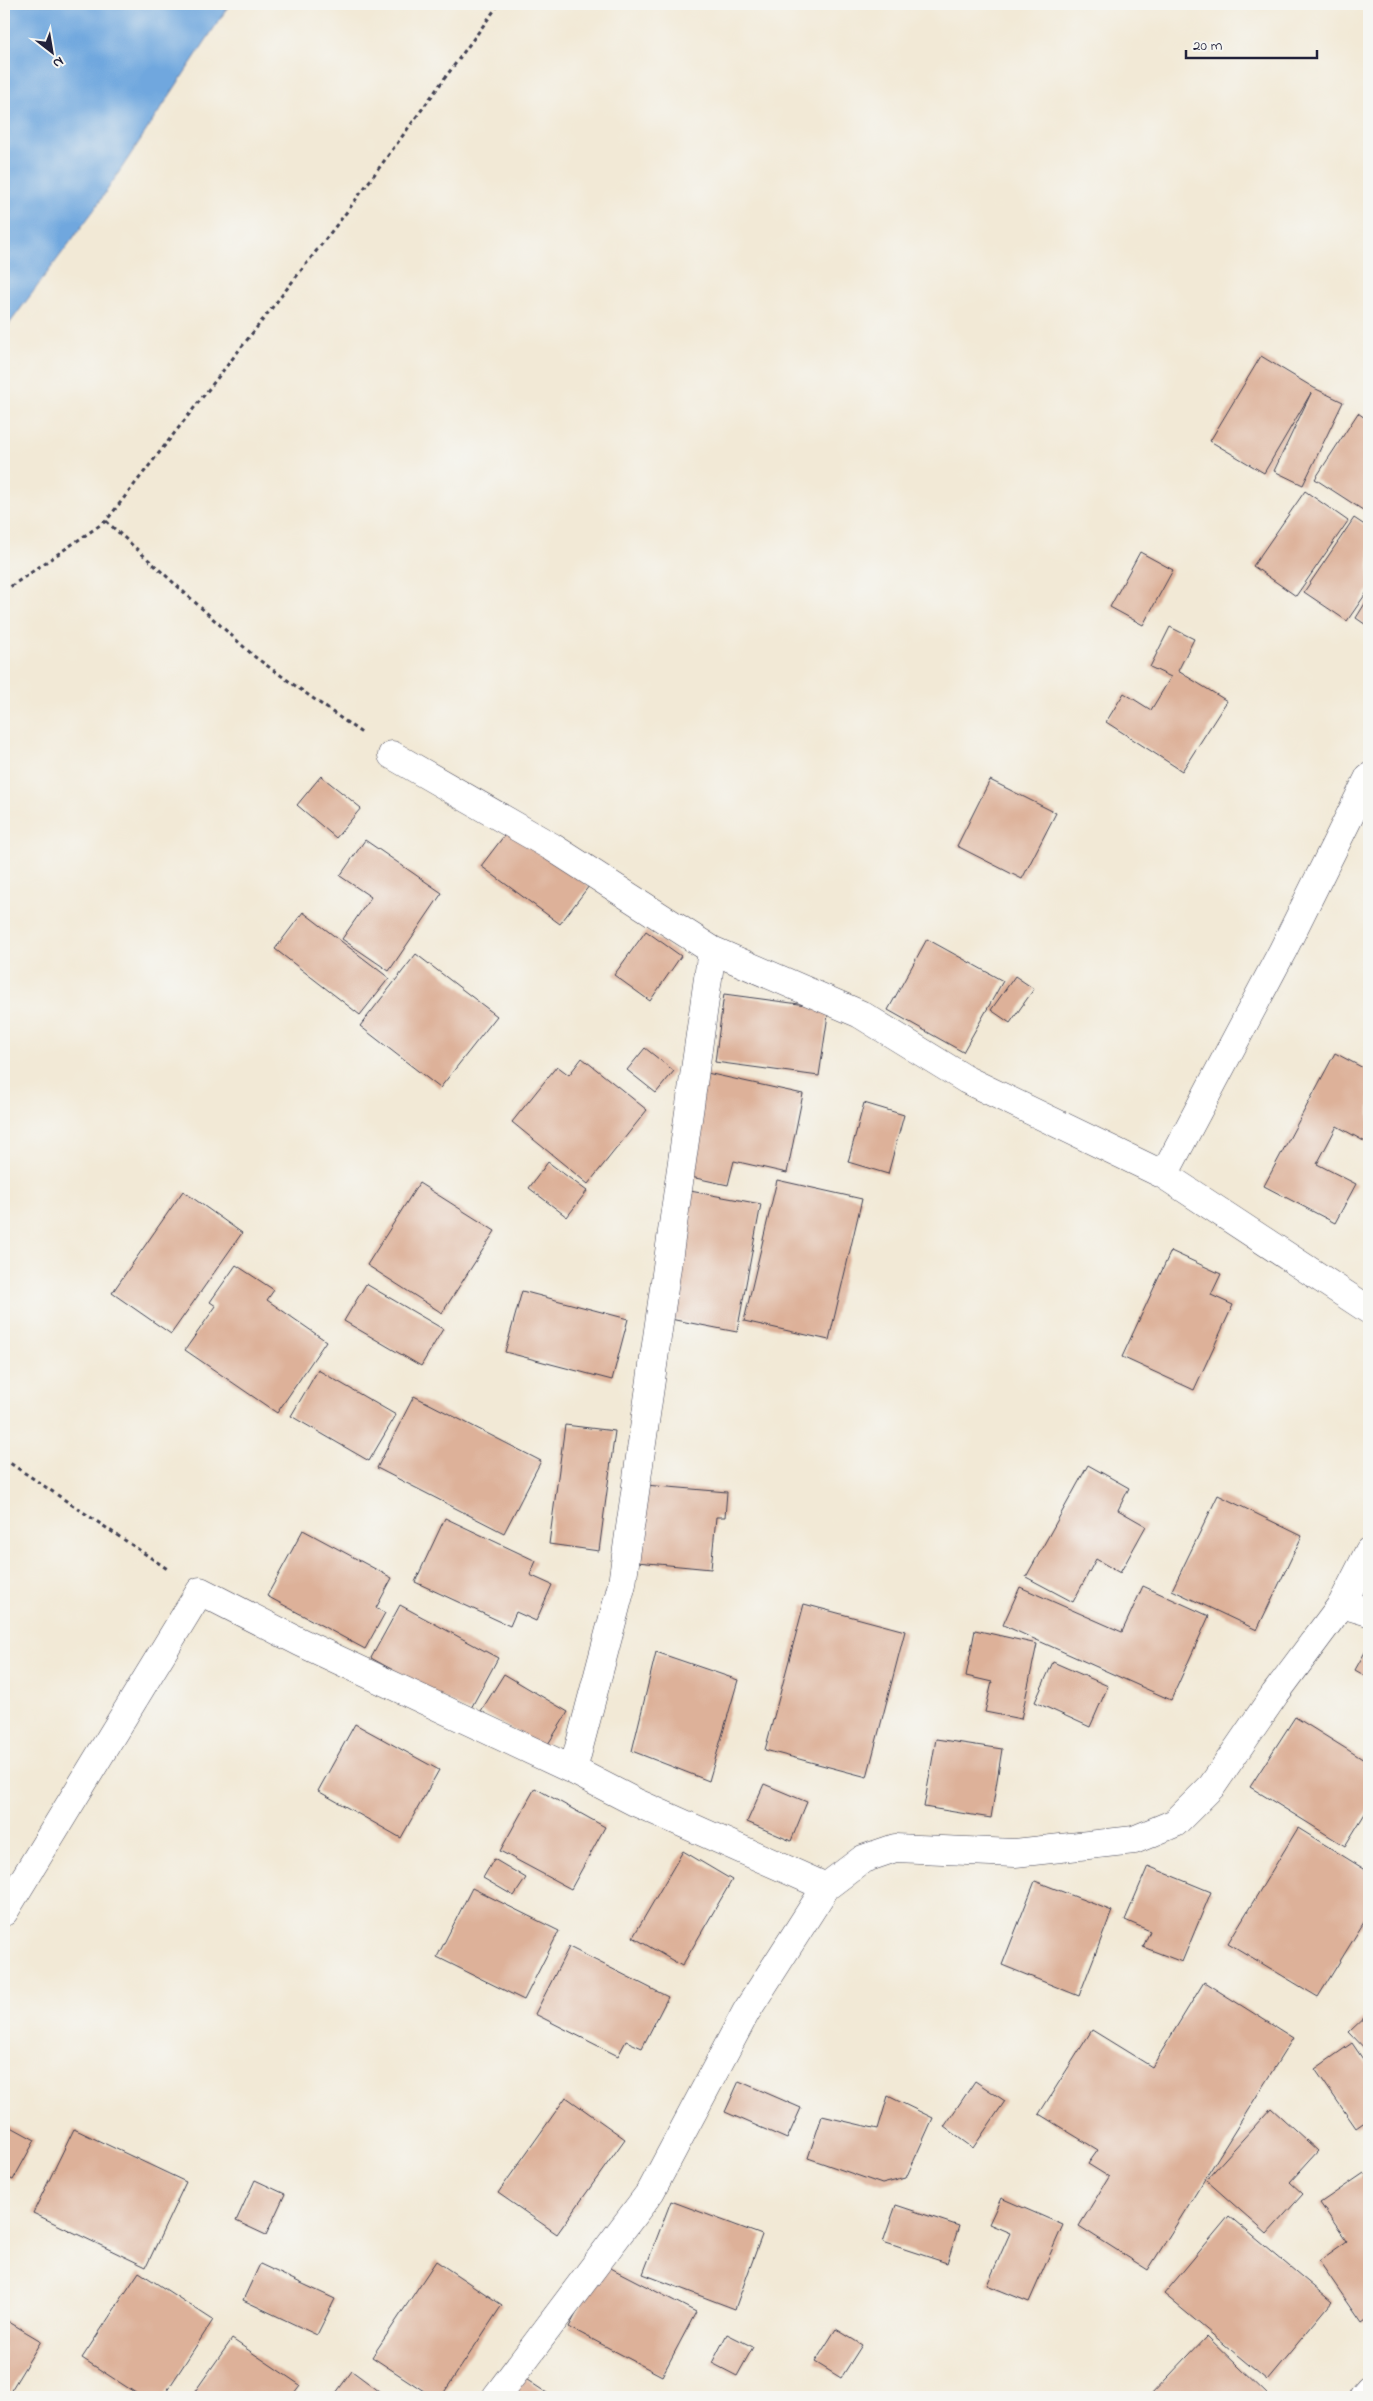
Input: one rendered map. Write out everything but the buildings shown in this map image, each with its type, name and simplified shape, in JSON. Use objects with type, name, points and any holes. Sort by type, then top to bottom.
[{"type":"street","points":[[392,755],[552,847],[712,950],[860,1014],[967,1080],[1164,1175],[1369,1310]]},
{"type":"street","points":[[1164,1175],[1283,950],[1369,777]]},
{"type":"street","points":[[573,1770],[622,1584],[712,950]]},
{"type":"street","points":[[496,2397],[651,2191],[746,2012],[826,1887],[862,1859],[895,1848],[1015,1853],[1134,1840],[1175,1823],[1212,1786],[1275,1694],[1342,1604],[1369,1550]]},
{"type":"street","points":[[4,1912],[200,1591],[300,1642],[573,1770],[635,1802],[826,1887]]},
{"type":"street","points":[[1342,1604],[1369,1612]]},
{"type":"street","points":[[1363,2397],[1369,2390]]},
{"type":"path","points":[[4,591],[106,521],[349,209],[499,4]]},
{"type":"path","points":[[106,521],[254,657],[392,755]]},
{"type":"path","points":[[4,1458],[200,1591]]},
{"type":"water","points":[[4,4],[230,4],[94,210],[4,331]]}]
